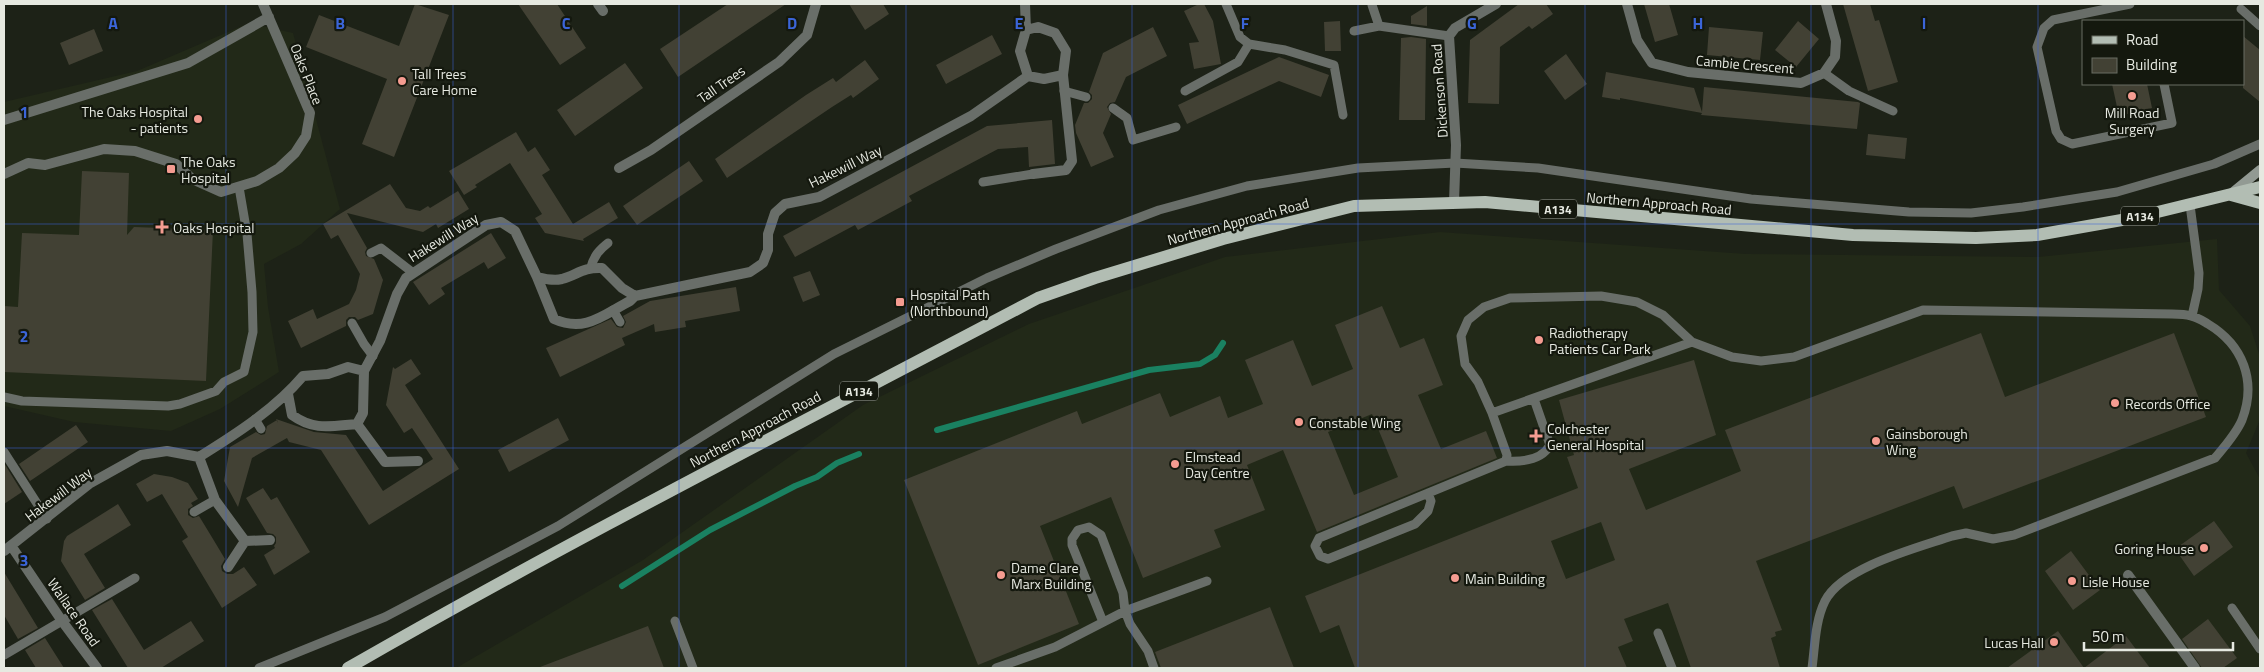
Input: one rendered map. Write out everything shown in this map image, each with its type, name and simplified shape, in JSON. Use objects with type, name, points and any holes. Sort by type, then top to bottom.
[{"type":"main road","name":"Northern Approach Road","points":[[348,668],[469,598],[664,493],[1038,298],[1223,239],[1354,206],[1484,202],[1853,236],[1976,238],[2037,235],[2190,205],[2260,187]]},
{"type":"main road","name":"Northern Approach Road","points":[[2229,195],[2260,203]]},
{"type":"street","name":"Oaks Place","points":[[4,174],[28,164],[45,165],[104,149],[135,151],[176,164],[192,179],[220,192],[257,181],[279,168],[295,153],[306,136],[310,112],[263,4]]},
{"type":"street","name":"Tall Trees","points":[[619,168],[651,150],[779,62],[808,35],[816,4]]},
{"type":"street","points":[[1025,4],[1026,30],[1020,51],[1028,76],[1044,79],[1063,75]]},
{"type":"street","name":"Dickenson Road","points":[[1454,202],[1456,145],[1449,36],[1455,28],[1496,4]]},
{"type":"street","name":"Cambie Crescent","points":[[1627,4],[1637,40],[1652,62],[1688,72],[1801,83],[1824,73]]},
{"type":"street","points":[[1824,73],[1835,57],[1836,41],[1826,4]]},
{"type":"street","points":[[4,120],[188,63],[269,17]]},
{"type":"street","points":[[1026,30],[1038,27],[1055,33],[1066,51],[1063,75],[1072,161],[1066,170],[1032,174]]},
{"type":"street","name":"Hakewill Way","points":[[357,424],[363,413],[364,371],[373,356],[397,294],[406,278],[412,272],[486,225],[501,222],[515,231],[554,319],[578,326],[613,310],[630,301],[635,296],[750,272],[763,263],[768,250],[768,234],[775,213],[785,204],[819,197],[971,116],[1028,76]]},
{"type":"street","name":"Northern Approach Road","points":[[2229,195],[2260,170]]},
{"type":"street","points":[[537,278],[563,279],[591,267],[602,268],[622,288],[635,296]]},
{"type":"street","points":[[245,541],[215,500],[199,457],[288,394],[303,376],[328,374],[348,367],[364,371]]},
{"type":"street","points":[[288,394],[292,415],[303,423],[315,427],[357,424],[385,462],[418,461]]},
{"type":"street","name":"Hakewill Way","points":[[8,549],[89,484],[141,455],[167,451],[199,457]]},
{"type":"street","points":[[245,541],[270,540]]},
{"type":"street","points":[[228,567],[245,541]]},
{"type":"street","name":"Wallace Road","points":[[8,549],[96,668]]},
{"type":"street","points":[[2128,575],[2195,668]]},
{"type":"lane","points":[[1226,4],[1240,37],[1249,44],[1285,50],[1334,65],[1343,115]]},
{"type":"lane","points":[[2130,4],[2053,20],[2044,28],[2037,47],[2056,130],[2061,139],[2072,144],[2172,123],[2164,85]]},
{"type":"lane","points":[[1372,5],[1379,26]]},
{"type":"lane","points":[[2241,9],[2260,26]]},
{"type":"lane","points":[[1354,31],[1379,26],[1449,36]]},
{"type":"lane","points":[[1185,91],[1238,62],[1249,44]]},
{"type":"lane","points":[[1824,73],[1850,91],[1893,111]]},
{"type":"lane","points":[[1064,91],[1086,97]]},
{"type":"lane","points":[[1113,108],[1127,118],[1133,140],[1176,127]]},
{"type":"lane","points":[[259,668],[385,617],[558,526],[834,354],[987,278],[1159,210],[1247,186],[1358,168],[1455,163],[1538,168],[1750,199],[1909,212],[1971,213],[2024,207],[2117,192],[2214,164],[2260,144]]},
{"type":"lane","points":[[983,182],[1032,174]]},
{"type":"lane","points":[[4,398],[22,401],[168,406],[180,404],[216,391],[224,382],[244,372],[253,332],[247,234],[239,187]]},
{"type":"lane","points":[[2190,205],[2199,273],[2198,289],[2192,316]]},
{"type":"lane","points":[[591,267],[593,259],[601,248],[608,243]]},
{"type":"lane","points":[[370,253],[381,248],[412,272]]},
{"type":"lane","points":[[1506,461],[1507,456],[1492,413],[1478,382],[1465,364],[1461,336],[1468,320],[1484,307],[1510,298],[1601,296],[1637,302],[1663,315],[1692,342],[1732,357],[1761,361],[1794,357],[1898,317],[1923,310],[2172,314],[2192,316],[2221,332],[2233,343],[2242,360],[2248,383],[2247,403],[2241,421],[2231,438],[2215,458],[2014,534],[1993,539],[1966,534],[1952,536],[1857,571],[1837,584],[1826,599],[1819,615],[1812,668]]},
{"type":"lane","points":[[613,310],[620,322]]},
{"type":"lane","points":[[352,323],[373,356]]},
{"type":"lane","points":[[1492,413],[1692,342]]},
{"type":"lane","points":[[1428,493],[1431,501],[1428,511],[1415,524],[1328,559],[1320,556],[1315,546],[1319,538],[1428,493],[1506,461],[1522,462],[1546,452],[1550,445],[1534,399]]},
{"type":"lane","points":[[255,419],[262,429]]},
{"type":"lane","points":[[4,452],[47,519]]},
{"type":"lane","points":[[194,512],[215,500]]},
{"type":"lane","points":[[1103,622],[1072,546],[1072,539],[1078,530],[1089,527],[1100,535],[1123,593],[1125,611],[1130,624],[1148,651],[1154,668]]},
{"type":"lane","points":[[4,655],[135,578]]},
{"type":"lane","points":[[996,668],[1055,646],[1125,611],[1207,581]]},
{"type":"lane","points":[[2232,608],[2260,648]]},
{"type":"lane","points":[[675,621],[693,668]]},
{"type":"lane","points":[[1658,633],[1672,668]]},
{"type":"shaded area","name":"Oaks Hospital","points":[[249,23],[293,33],[340,209],[301,244],[264,264],[268,307],[279,372],[220,409],[171,431],[74,422],[4,406],[4,102],[137,71]]},
{"type":"shaded area","name":"Colchester General Hospital","points":[[1440,232],[1746,254],[2038,257],[2217,239],[2219,290],[2250,326],[2260,357],[2260,419],[2246,453],[2260,479],[2260,668],[456,668],[643,560],[863,405],[1029,324],[1225,257]]},
{"type":"building","name":"Tall Trees Care Home","points":[[415,4],[449,15],[394,157],[362,144],[387,79],[306,47],[319,15],[399,46]]},
{"type":"building","points":[[518,4],[557,4],[586,48],[560,65]]},
{"type":"building","points":[[728,4],[786,4],[678,77],[660,49]]},
{"type":"building","points":[[849,4],[883,4],[889,14],[865,30]]},
{"type":"building","points":[[1199,4],[1204,4],[1213,21],[1221,64],[1194,69],[1189,43],[1199,42],[1184,11]]},
{"type":"building","points":[[1519,4],[1546,4],[1553,14],[1532,29],[1529,26],[1500,47],[1499,104],[1468,103],[1470,40]]},
{"type":"building","points":[[1644,4],[1669,4],[1678,35],[1655,42]]},
{"type":"building","points":[[1843,4],[1870,4],[1875,21],[1879,20],[1898,82],[1868,91]]},
{"type":"building","points":[[1427,6],[1427,26],[1411,24],[1411,16]]},
{"type":"building","points":[[1340,21],[1341,51],[1325,51],[1324,22]]},
{"type":"building","points":[[1798,21],[1819,39],[1796,67],[1775,50]]},
{"type":"building","points":[[1153,27],[1167,56],[1126,77],[1115,102],[1110,103],[1107,107],[1111,114],[1103,133],[1114,157],[1091,167],[1076,133],[1075,125],[1084,103],[1088,103],[1092,99],[1092,95],[1089,92],[1103,53]]},
{"type":"building","points":[[1709,27],[1763,32],[1760,60],[1707,55]]},
{"type":"building","points":[[94,29],[103,51],[69,65],[60,43]]},
{"type":"building","points":[[992,35],[1002,54],[946,84],[936,65]]},
{"type":"building","points":[[2244,37],[2260,50],[2260,102],[2243,88]]},
{"type":"building","points":[[1401,38],[1426,39],[1425,120],[1399,120]]},
{"type":"building","points":[[1566,54],[1587,84],[1565,100],[1544,71]]},
{"type":"building","points":[[1279,57],[1329,75],[1321,97],[1279,81],[1187,124],[1178,105]]},
{"type":"building","points":[[865,60],[879,79],[853,98],[851,95],[832,107],[727,178],[715,159],[806,95],[833,78],[836,82]]},
{"type":"building","points":[[625,63],[643,88],[575,136],[557,110]]},
{"type":"building","points":[[1606,72],[1694,88],[1702,112],[1704,87],[1858,102],[1860,103],[1857,129],[1701,115],[1702,113],[1620,98],[1620,100],[1602,97]]},
{"type":"building","name":"Mill Road Surgery","points":[[2112,85],[2147,85],[2152,108],[2119,116]]},
{"type":"building","points":[[1052,120],[1055,164],[1029,167],[1028,147],[998,149],[909,196],[912,201],[858,230],[855,225],[795,257],[783,236],[987,126]]},
{"type":"building","points":[[516,132],[528,152],[535,147],[550,170],[542,175],[573,224],[609,202],[618,218],[583,239],[584,241],[545,233],[535,218],[542,214],[510,163],[475,185],[477,187],[464,195],[449,171]]},
{"type":"building","points":[[1868,134],[1907,138],[1905,159],[1866,155]]},
{"type":"building","points":[[689,161],[703,181],[637,225],[623,206]]},
{"type":"building","points":[[82,171],[129,173],[127,235],[134,227],[213,230],[206,381],[4,372],[4,306],[18,307],[22,233],[79,235]]},
{"type":"building","points":[[390,184],[406,208],[420,211],[428,206],[430,208],[458,191],[469,209],[438,228],[436,224],[423,232],[347,213],[367,248],[366,256],[374,259],[383,280],[373,314],[358,320],[355,317],[349,317],[346,320],[346,326],[301,348],[288,321],[313,309],[317,319],[349,304],[356,290],[360,274],[338,235],[331,239],[323,224]]},
{"type":"building","points":[[491,233],[506,258],[488,269],[484,262],[441,288],[445,294],[429,305],[413,282]]},
{"type":"building","points":[[810,271],[820,295],[803,302],[793,277]]},
{"type":"building","points":[[736,287],[740,311],[685,321],[686,327],[655,332],[654,324],[622,338],[625,345],[560,377],[546,348],[611,319],[617,327],[623,328],[626,322],[623,316],[650,301]]},
{"type":"building","points":[[1382,306],[1400,348],[1424,338],[1443,385],[1418,395],[1441,449],[1486,431],[1497,458],[1317,532],[1283,450],[1247,465],[1265,510],[1214,530],[1221,547],[1143,578],[1111,497],[1040,526],[1079,624],[978,665],[904,480],[1077,411],[1082,424],[1160,393],[1170,417],[1220,396],[1228,418],[1263,404],[1245,360],[1293,340],[1312,386],[1353,369],[1335,325]],"holes":[[[1372,414],[1398,477],[1354,495],[1328,432]]]},
{"type":"building","points":[[1981,333],[2005,397],[2174,333],[2206,417],[1963,509],[1954,486],[1756,561],[1782,630],[1775,632],[1776,636],[1771,638],[1780,668],[1691,668],[1668,603],[1624,619],[1633,641],[1618,647],[1627,668],[1355,668],[1339,625],[1320,633],[1305,596],[1578,488],[1567,457],[1574,455],[1559,400],[1694,360],[1716,435],[1629,469],[1646,510],[1741,471],[1725,430]],"holes":[[[1601,522],[1615,560],[1566,579],[1551,541]]]},
{"type":"building","points":[[411,359],[421,374],[405,385],[459,469],[369,525],[321,450],[289,442],[287,438],[252,458],[238,507],[224,481],[230,447],[256,432],[261,435],[265,434],[267,426],[277,420],[314,432],[346,435],[383,491],[433,459],[412,428],[404,433],[386,405],[393,367],[395,369]]},
{"type":"building","points":[[558,418],[569,440],[509,472],[498,450]]},
{"type":"building","points":[[76,425],[88,442],[30,481],[19,464]]},
{"type":"building","points":[[4,463],[22,492],[4,504]]},
{"type":"building","points":[[154,474],[172,477],[188,483],[198,499],[191,503],[193,506],[188,509],[188,515],[193,518],[199,516],[213,539],[225,559],[221,566],[222,571],[227,574],[233,574],[244,567],[257,585],[222,608],[182,541],[188,537],[162,494],[147,502],[136,484]]},
{"type":"building","points":[[263,488],[271,500],[277,497],[310,552],[274,575],[264,555],[275,548],[276,537],[273,534],[267,533],[246,498]]},
{"type":"building","points":[[118,504],[131,525],[84,554],[105,588],[85,600],[61,561],[64,541],[67,536]]},
{"type":"building","name":"Goring House","points":[[2214,521],[2233,547],[2194,576],[2175,549]]},
{"type":"building","name":"Lisle House","points":[[2071,551],[2100,590],[2073,610],[2045,571]]},
{"type":"building","points":[[4,572],[38,628],[18,639],[4,615]]},
{"type":"building","points":[[112,599],[144,650],[191,621],[204,641],[161,668],[128,668],[92,610]]},
{"type":"building","points":[[1270,607],[1294,668],[1161,668],[1155,652]]},
{"type":"building","points":[[2208,619],[2237,658],[2223,668],[2202,668],[2182,639]]},
{"type":"building","points":[[648,626],[664,668],[540,668],[540,667]]},
{"type":"building","name":"Lucas Hall","points":[[2058,631],[2084,668],[2007,668]]},
{"type":"building","points":[[2126,636],[2150,668],[2084,668]]},
{"type":"building","points":[[45,638],[64,668],[36,668],[25,650]]},
{"type":"waterway","points":[[937,430],[1149,370],[1200,364],[1215,355],[1223,343]]},
{"type":"waterway","points":[[622,586],[710,530],[795,486],[817,477],[837,463],[859,454]]},
{"type":"place","name":"Tall Trees Care Home","points":[[402,81]]},
{"type":"place","name":"Mill Road Surgery","points":[[2132,96]]},
{"type":"place","name":"The Oaks Hospital - patients","points":[[198,119]]},
{"type":"place","name":"The Oaks Hospital","points":[[171,169]]},
{"type":"place","name":"Oaks Hospital","points":[[162,227]]},
{"type":"place","name":"Hospital Path (Northbound)","points":[[900,302]]},
{"type":"place","name":"Radiotherapy Patients Car Park","points":[[1539,340]]},
{"type":"place","name":"Records Office","points":[[2115,403]]},
{"type":"place","name":"Constable Wing","points":[[1299,422]]},
{"type":"place","name":"Colchester General Hospital","points":[[1536,436]]},
{"type":"place","name":"Gainsborough Wing","points":[[1876,441]]},
{"type":"place","name":"Elmstead Day Centre","points":[[1175,464]]},
{"type":"place","name":"Goring House","points":[[2204,548]]},
{"type":"place","name":"Dame Clare Marx Building","points":[[1001,575]]},
{"type":"place","name":"Main Building","points":[[1455,578]]},
{"type":"place","name":"Lisle House","points":[[2072,581]]},
{"type":"place","name":"Lucas Hall","points":[[2054,642]]}]
